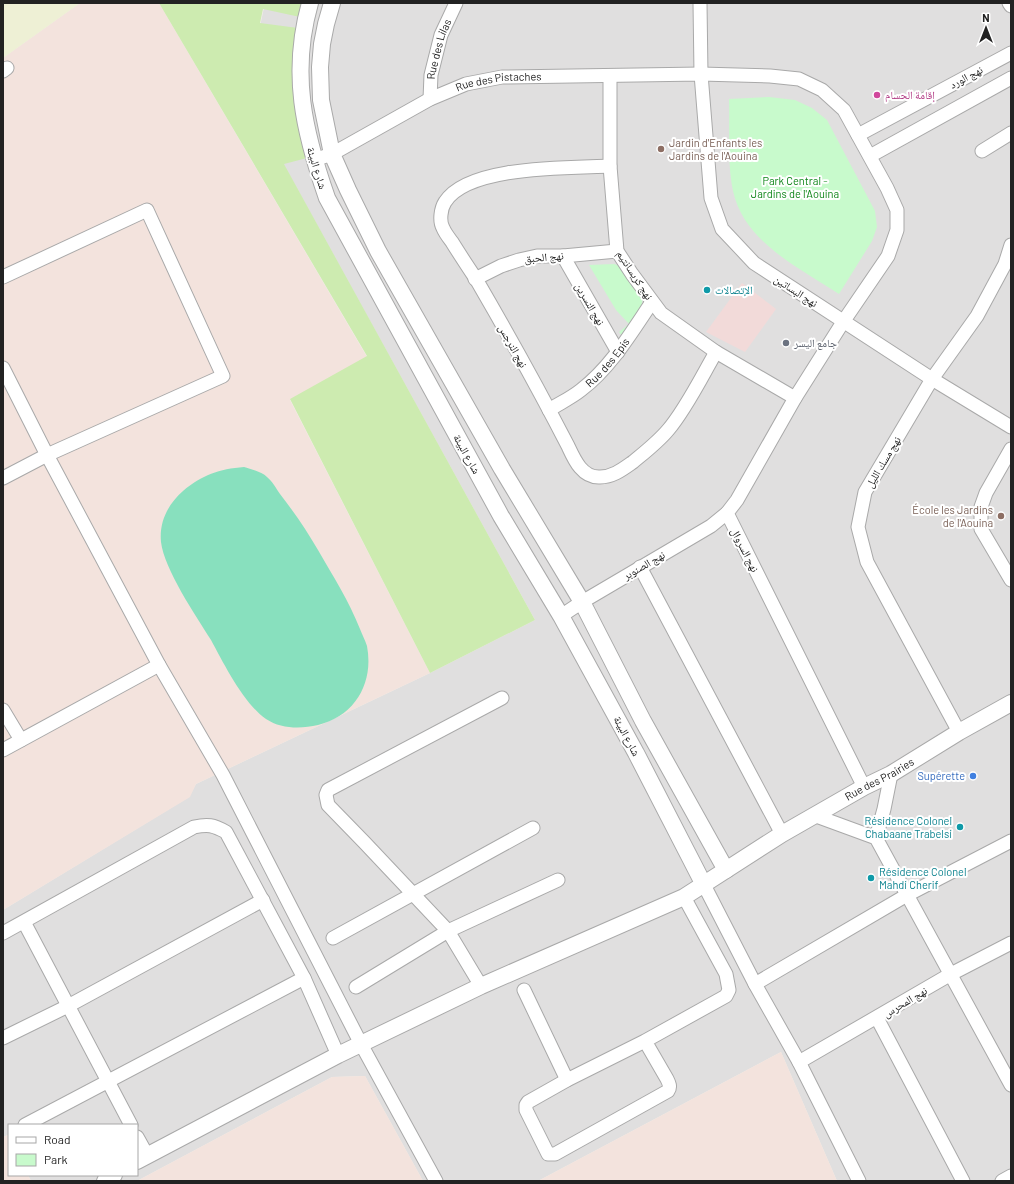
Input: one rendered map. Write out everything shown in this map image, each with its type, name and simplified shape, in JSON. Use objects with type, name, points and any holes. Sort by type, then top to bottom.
[{"type":"street","name":"شارع البيئة","points":[[310,3],[301,41],[301,87],[303,113],[314,160],[327,198],[501,516],[561,616],[636,753],[704,885]]},
{"type":"street","name":"شارع البيئة","points":[[332,3],[322,44],[320,67],[321,100],[332,154],[348,190],[378,251],[499,462],[582,602],[643,721],[726,870]]},
{"type":"street","name":"Rue des Lilas","points":[[430,98],[431,75],[441,36],[456,3]]},
{"type":"street","name":"نهج البساتين","points":[[700,3],[701,74],[711,198],[722,229],[754,263],[932,379],[1011,427]]},
{"type":"street","name":"نهج الورد","points":[[858,135],[1011,53]]},
{"type":"street","name":"Rue des Pistaches","points":[[314,160],[332,154],[430,98],[466,84],[502,77],[701,74],[799,79],[822,90],[844,110],[887,188],[897,210],[898,230],[888,256],[844,322]]},
{"type":"street","name":"نهج كريسانتيم","points":[[610,76],[610,166],[617,251],[661,313],[716,352],[795,398]]},
{"type":"street","name":"نهج الورد","points":[[870,156],[1011,78]]},
{"type":"street","points":[[982,151],[1011,133]]},
{"type":"street","name":"نهج النرجس","points":[[610,166],[512,171],[488,176],[470,183],[454,192],[445,201],[442,209],[442,227],[476,279],[574,458],[581,469],[589,475],[598,478],[610,476],[622,470],[645,452],[668,430],[681,412],[716,352]]},
{"type":"street","points":[[3,277],[147,210],[223,376],[47,456],[3,478]]},
{"type":"street","name":"نهج مسك الليل","points":[[959,732],[867,562],[858,527],[865,492],[932,379],[977,316],[1005,264],[1011,245]]},
{"type":"street","name":"نهج الحبق","points":[[476,279],[501,266],[537,256],[562,256],[617,251]]},
{"type":"street","name":"نهج النسرين","points":[[562,256],[618,352]]},
{"type":"street","name":"Rue des Epis","points":[[549,410],[580,391],[598,375],[618,352],[652,302]]},
{"type":"street","points":[[727,513],[737,500],[795,398],[844,322]]},
{"type":"street","points":[[3,368],[47,456],[159,665],[223,776],[361,1044],[436,1181]]},
{"type":"street","points":[[1011,448],[986,493],[980,507],[980,529],[1011,580]]},
{"type":"street","name":"نهج الصنوبر","points":[[561,616],[640,567],[711,526],[727,513]]},
{"type":"street","name":"نهج السروال","points":[[727,513],[864,787]]},
{"type":"street","points":[[640,567],[782,834]]},
{"type":"street","points":[[3,750],[159,665]]},
{"type":"street","points":[[481,986],[448,931],[328,805],[326,794],[328,790],[502,698]]},
{"type":"street","name":"Rue des Prairies","points":[[142,1158],[338,1054],[481,986],[684,897],[782,834],[816,816],[864,787],[891,774],[1011,702]]},
{"type":"street","points":[[3,710],[21,740]]},
{"type":"street","points":[[876,838],[891,774]]},
{"type":"street","points":[[816,816],[876,838],[1011,1084]]},
{"type":"street","points":[[3,933],[194,827],[204,825],[214,826],[226,832],[263,900],[304,978],[338,1054]]},
{"type":"street","points":[[333,938],[533,828]]},
{"type":"street","points":[[755,984],[907,895],[1011,841]]},
{"type":"street","points":[[356,987],[448,931],[558,880]]},
{"type":"street","points":[[704,885],[755,984],[799,1062],[858,1181]]},
{"type":"street","points":[[645,1041],[668,1079],[670,1088],[668,1091],[554,1154],[550,1154],[526,1110],[526,1105],[528,1102],[567,1080],[645,1041],[726,996],[729,990],[726,974],[684,897]]},
{"type":"street","points":[[3,1038],[68,1006],[263,900]]},
{"type":"street","points":[[24,922],[130,1124]]},
{"type":"street","name":"نهج المحرس","points":[[799,1062],[878,1018],[952,974],[1011,943]]},
{"type":"street","points":[[27,1124],[304,978]]},
{"type":"street","points":[[524,990],[567,1080]]},
{"type":"street","points":[[878,1018],[963,1181]]},
{"type":"street","points":[[138,1140],[142,1158]]},
{"type":"street","points":[[1002,1181],[1011,1176]]},
{"type":"shaded area","points":[[80,3],[159,3],[367,357],[290,400],[430,673],[196,784],[190,797],[3,910],[3,58]]},
{"type":"shaded area","points":[[265,3],[1011,3],[1011,1181],[837,1181],[781,1052],[538,1181],[423,1181],[365,1076],[332,1077],[137,1181],[31,1181],[28,1176],[138,1176],[138,1124],[8,1124],[8,1135],[3,1137],[3,910],[189,797],[196,784],[430,673],[535,620],[283,163],[255,49]]},
{"type":"shaded area","points":[[742,283],[776,309],[745,352],[706,332]]},
{"type":"shaded area","points":[[781,1052],[837,1181],[538,1181]]},
{"type":"shaded area","points":[[365,1076],[423,1181],[137,1181],[332,1077]]},
{"type":"shaded area","points":[[8,1135],[8,1176],[28,1176],[31,1181],[3,1181],[3,1137]]},
{"type":"green space","points":[[3,3],[80,3],[3,58]]},
{"type":"green space","points":[[159,3],[304,3],[300,17],[263,9],[260,23],[298,28],[307,158],[284,164],[535,620],[430,673],[290,399],[367,356]]},
{"type":"green space","name":"Park Central - Jardins de l'Aouina","points":[[769,97],[795,100],[812,108],[827,120],[875,211],[877,227],[872,241],[839,294],[775,252],[748,225],[739,209],[733,191],[730,169],[729,99]]},
{"type":"green space","points":[[614,264],[622,267],[643,298],[641,308],[622,336],[619,332],[629,324],[616,310],[589,265]]},
{"type":"green space","points":[[244,467],[265,475],[274,485],[300,522],[314,543],[346,599],[367,646],[368,673],[359,696],[352,706],[331,721],[305,727],[278,725],[266,719],[250,704],[235,683],[211,640],[189,606],[174,579],[163,553],[161,527],[169,508],[178,496],[190,485],[204,477],[227,469]]},
{"type":"place","name":"إقامة الحسام","points":[[877,95]]},
{"type":"place","name":"Jardin d'Enfants les Jardins de l'Aouina","points":[[661,149]]},
{"type":"place","name":"الإتصالات","points":[[707,290]]},
{"type":"place","name":"جامع اليسر","points":[[786,343]]},
{"type":"place","name":"École les Jardins de l'Aouina","points":[[1001,516]]},
{"type":"place","name":"Supérette","points":[[973,776]]},
{"type":"place","name":"Résidence Colonel Chabaane Trabelsi","points":[[960,827]]},
{"type":"place","name":"Résidence Colonel Mahdi Cherif","points":[[871,878]]}]
